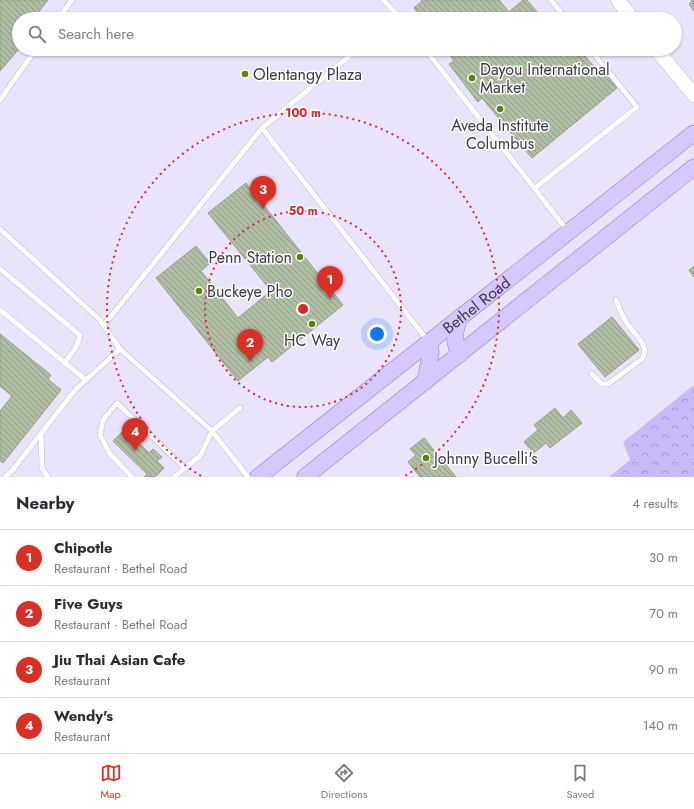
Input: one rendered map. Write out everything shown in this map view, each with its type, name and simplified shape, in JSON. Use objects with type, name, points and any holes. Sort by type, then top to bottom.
[{"type":"main road","name":"Bethel Road","points":[[258,477],[694,133]]},
{"type":"main road","name":"Bethel Road","points":[[305,477],[694,167]]},
{"type":"main road","points":[[458,355],[454,341],[455,330],[460,317]]},
{"type":"main road","points":[[425,382],[431,352],[429,342]]},
{"type":"street","points":[[618,0],[627,12]]},
{"type":"street","points":[[662,56],[694,95]]},
{"type":"lane","points":[[63,12],[72,0]]},
{"type":"lane","points":[[383,0],[393,12]]},
{"type":"lane","points":[[551,0],[560,12]]},
{"type":"lane","points":[[0,100],[31,56]]},
{"type":"lane","points":[[104,325],[262,128],[349,56]]},
{"type":"lane","points":[[431,56],[569,232]]},
{"type":"lane","points":[[535,188],[637,107],[596,56]]},
{"type":"lane","points":[[262,128],[429,342]]},
{"type":"lane","points":[[0,229],[99,319],[120,350],[212,431],[248,477]]},
{"type":"lane","points":[[0,269],[76,330],[80,335],[79,341],[64,363]]},
{"type":"lane","points":[[592,374],[602,384],[608,384],[642,359],[644,355],[645,350],[641,341],[626,323],[616,300]]},
{"type":"lane","points":[[0,310],[86,380]]},
{"type":"lane","points":[[4,477],[11,472],[75,390],[120,350]]},
{"type":"lane","points":[[132,477],[110,454],[100,435],[104,420],[117,403],[185,468]]},
{"type":"lane","points":[[174,477],[200,456],[212,431],[240,408]]},
{"type":"lane","points":[[41,433],[42,468],[48,477]]},
{"type":"lane","points":[[11,472],[15,477]]},
{"type":"green space","points":[[694,385],[694,477],[609,477],[630,460],[623,442]]},
{"type":"building","points":[[0,0],[48,0],[39,12],[12,12],[13,56],[0,71]]},
{"type":"building","points":[[421,0],[499,0],[509,12],[417,12],[414,8],[422,1]]},
{"type":"building","points":[[523,0],[527,0],[537,12],[509,12]]},
{"type":"building","points":[[691,0],[694,0],[694,11],[689,4],[692,1]]},
{"type":"building","points":[[450,56],[585,56],[601,75],[605,73],[617,88],[532,158],[482,98],[478,102],[449,64],[454,61]]},
{"type":"building","points":[[246,183],[343,305],[272,362],[268,357],[238,381],[156,278],[196,246],[210,263],[201,271],[238,318],[271,291],[208,213]]},
{"type":"building","points":[[694,266],[694,277],[689,270]]},
{"type":"building","points":[[612,317],[639,350],[605,377],[578,344]]},
{"type":"building","points":[[0,334],[51,375],[48,379],[61,390],[3,463],[0,461],[0,411],[12,396],[0,386]]},
{"type":"building","points":[[555,408],[563,418],[571,410],[582,423],[550,448],[546,443],[534,453],[524,442],[538,430],[534,425]]},
{"type":"building","points":[[125,429],[149,453],[153,449],[162,457],[157,461],[164,468],[155,477],[144,477],[147,474],[113,441]]},
{"type":"building","name":"Johnny Bucelli's","points":[[424,438],[456,477],[420,477],[408,462],[416,455],[410,449]]},
{"type":"place","name":"Olentangy Plaza","points":[[245,74]]},
{"type":"place","name":"Dayou International Market","points":[[472,78]]},
{"type":"place","name":"Aveda Institute Columbus","points":[[500,109]]},
{"type":"place","name":"Jiu Thai Asian Cafe","points":[[263,209]]},
{"type":"place","name":"Penn Station","points":[[300,257]]},
{"type":"place","name":"Buckeye Pho","points":[[199,291]]},
{"type":"place","name":"Chipotle","points":[[330,299]]},
{"type":"place","name":"HC Way","points":[[312,324]]},
{"type":"place","name":"Five Guys","points":[[250,362]]},
{"type":"place","name":"Wendy's","points":[[135,451]]},
{"type":"place","name":"Johnny Bucelli's","points":[[426,458]]}]
